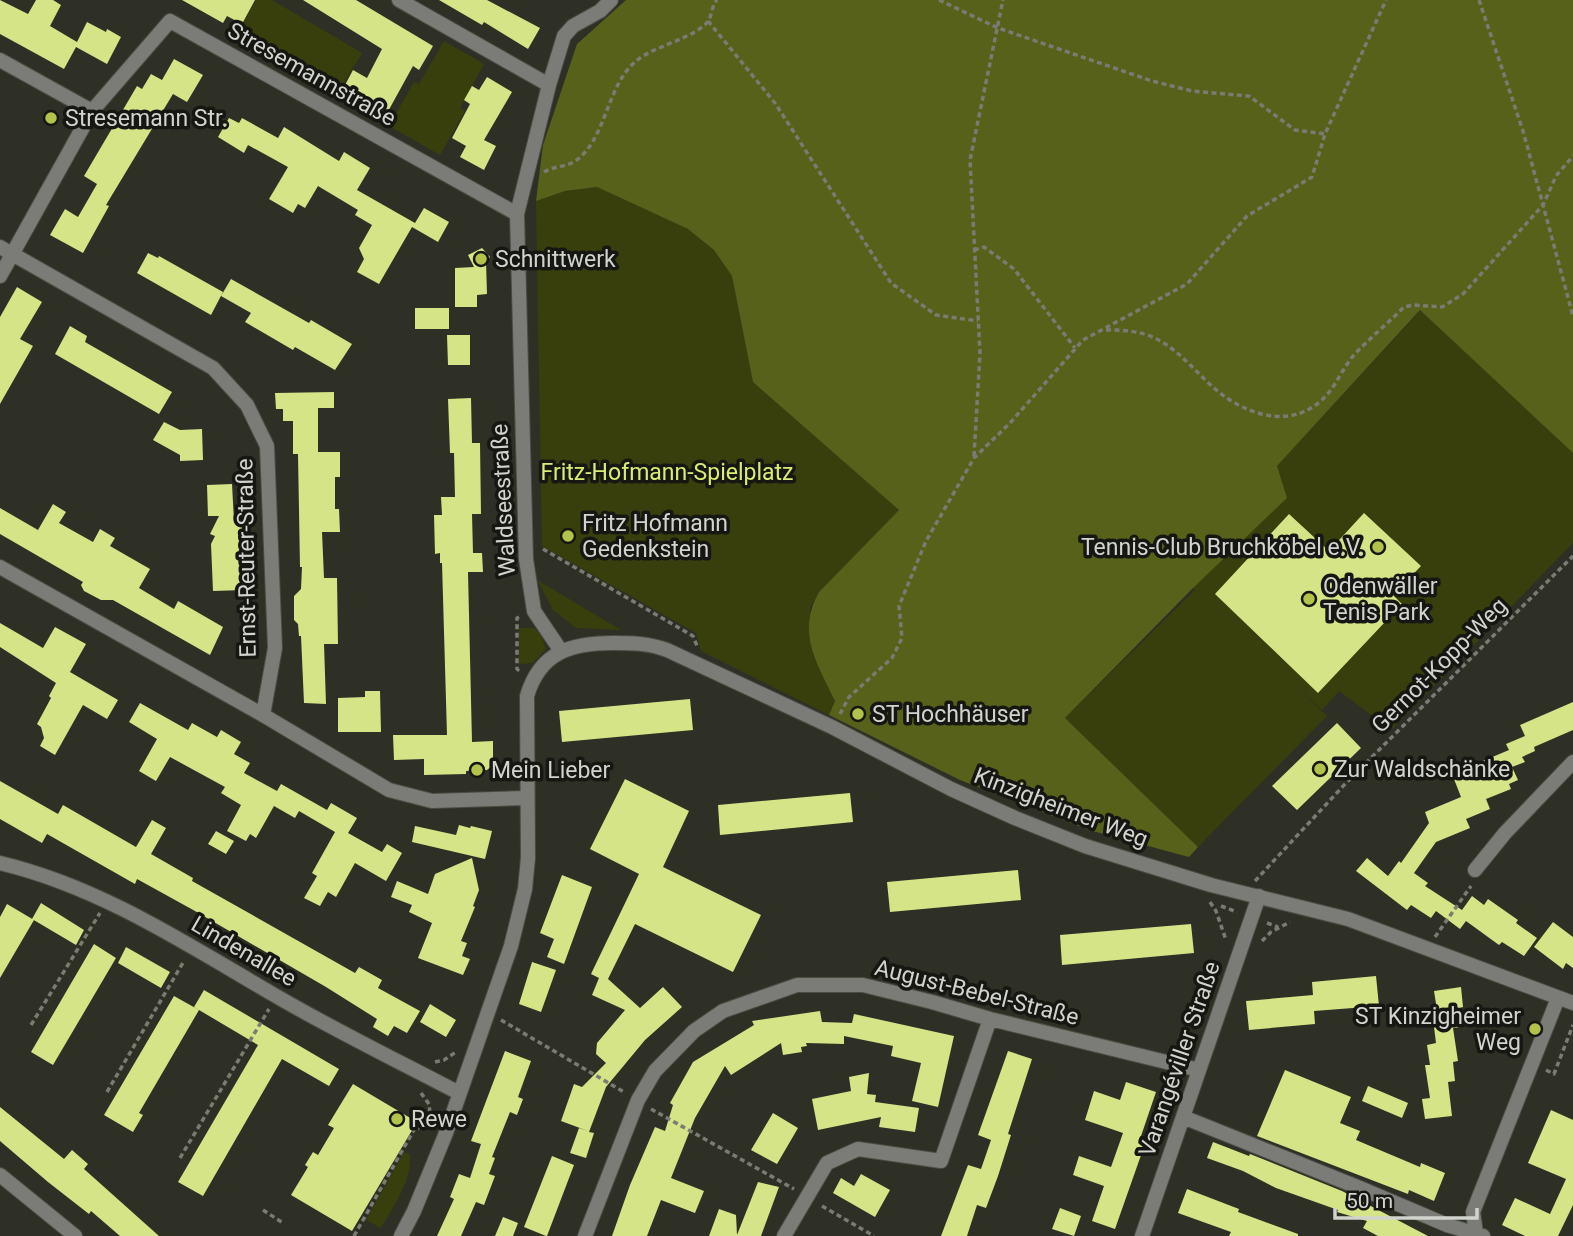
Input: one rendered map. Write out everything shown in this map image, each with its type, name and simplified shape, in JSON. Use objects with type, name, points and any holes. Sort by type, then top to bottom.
[{"type":"street","points":[[399,0],[549,85]]},
{"type":"street","name":"Waldseestraße","points":[[561,651],[534,611],[526,559],[517,214],[564,36],[573,26],[600,11],[611,0]]},
{"type":"street","name":"Stresemannstraße","points":[[0,276],[6,251],[92,111],[170,21],[517,214]]},
{"type":"street","points":[[0,60],[92,111]]},
{"type":"street","name":"Ernst-Reuter-Straße","points":[[6,251],[213,368],[247,404],[267,446],[275,648],[263,715]]},
{"type":"street","points":[[0,567],[263,715],[389,790],[432,801],[527,799]]},
{"type":"street","name":"Kinzigheimer Weg","points":[[561,651],[587,643],[649,643],[832,727],[951,789],[1084,846],[1211,885],[1348,919],[1573,1003]]},
{"type":"street","points":[[401,1236],[446,1133],[511,946],[525,889],[528,858],[527,696],[532,679],[545,662],[561,651]]},
{"type":"street","points":[[1475,870],[1505,833],[1573,762]]},
{"type":"street","name":"Lindenallee","points":[[0,863],[54,878],[107,901],[193,946],[358,1042],[459,1093]]},
{"type":"street","name":"Varangéviller Straße","points":[[1142,1236],[1259,896]]},
{"type":"street","name":"August-Bebel-Straße","points":[[585,1236],[638,1100],[654,1071],[680,1043],[709,1019],[739,1004],[797,985],[863,985],[1199,1070]]},
{"type":"street","points":[[1183,1117],[1447,1225],[1478,1235],[1474,1212],[1558,998]]},
{"type":"street","points":[[784,1236],[827,1163],[858,1149],[941,1161],[990,1019]]},
{"type":"street","points":[[0,1175],[75,1236]]},
{"type":"path","points":[[521,191],[552,167],[564,167],[580,158],[601,125],[615,89],[634,62],[667,43],[683,38],[708,21],[717,0]]},
{"type":"path","points":[[939,0],[998,28],[1152,81],[1192,91],[1249,96],[1296,130],[1325,134]]},
{"type":"path","points":[[974,458],[980,353],[970,160],[1003,0]]},
{"type":"path","points":[[832,727],[849,697],[892,657],[902,638],[899,606],[926,541],[974,458],[1010,423],[1083,340],[1187,284],[1247,216],[1311,177],[1325,134],[1386,0]]},
{"type":"path","points":[[1479,0],[1523,131],[1573,316]]},
{"type":"path","points":[[708,21],[775,103],[891,284],[936,315],[978,321]]},
{"type":"path","points":[[1083,340],[1105,330],[1134,331],[1161,341],[1216,390],[1238,404],[1268,417],[1283,418],[1312,408],[1336,385],[1352,357],[1404,307],[1442,307],[1463,294],[1543,205],[1556,176],[1573,156]]},
{"type":"path","points":[[974,251],[984,247],[1014,268],[1075,348]]},
{"type":"path","points":[[525,539],[693,636],[699,651],[698,664]]},
{"type":"path","name":"Gernot-Kopp-Weg","points":[[1244,893],[1346,783],[1573,556]]},
{"type":"path","points":[[532,679],[517,669],[517,618],[534,611]]},
{"type":"path","points":[[1428,947],[1472,885],[1475,870]]},
{"type":"path","points":[[31,1025],[107,901]]},
{"type":"path","points":[[1252,918],[1209,901],[1224,932],[1228,951],[1253,955],[1270,932],[1298,920],[1302,907]]},
{"type":"path","points":[[107,1092],[193,946]]},
{"type":"path","points":[[180,1158],[276,996]]},
{"type":"path","points":[[488,1012],[874,1236]]},
{"type":"path","points":[[1532,1063],[1554,1074],[1573,1025]]},
{"type":"path","points":[[431,1127],[429,1104],[416,1088],[426,1063],[451,1056],[461,1042],[476,1046]]},
{"type":"path","points":[[354,1236],[414,1128],[431,1127],[446,1133]]},
{"type":"path","points":[[263,1210],[283,1223]]},
{"type":"green space","points":[[256,0],[272,0],[362,53],[336,96],[235,38]]},
{"type":"green space","points":[[626,0],[1573,0],[1573,453],[1420,310],[1277,466],[1287,498],[1193,588],[1065,718],[1198,847],[1189,857],[1089,830],[960,780],[829,715],[835,701],[812,648],[809,621],[812,607],[819,592],[899,510],[753,382],[732,276],[714,250],[688,229],[597,187],[565,191],[536,201],[543,145],[577,44]]},
{"type":"green space","points":[[444,41],[484,64],[460,108],[465,111],[440,155],[389,126],[414,82],[419,84]]},
{"type":"green space","name":"Fritz-Hofmann-Spielplatz","points":[[597,187],[688,229],[714,250],[732,276],[753,382],[899,510],[819,592],[810,608],[814,656],[835,701],[829,715],[701,651],[696,633],[542,546],[536,201],[565,191]]},
{"type":"green space","points":[[1421,310],[1573,453],[1573,543],[1391,730],[1339,691],[1322,710],[1287,677],[1327,716],[1198,847],[1065,718],[1195,590],[1193,588],[1277,466]]},
{"type":"green space","points":[[537,580],[621,630],[576,628],[553,610]]},
{"type":"green space","points":[[519,628],[534,628],[541,635],[546,649],[533,663],[519,664]]},
{"type":"green space","points":[[404,1152],[410,1155],[408,1174],[401,1193],[381,1228],[366,1220]]},
{"type":"building","points":[[0,0],[28,14],[36,0],[53,0],[61,5],[50,26],[77,42],[87,22],[121,37],[107,64],[76,47],[64,69],[0,34]]},
{"type":"building","points":[[182,0],[255,0],[242,24],[227,16],[223,23]]},
{"type":"building","points":[[303,0],[356,0],[433,46],[419,70],[413,66],[386,115],[355,98],[358,93],[345,85],[353,70],[367,78],[382,49]]},
{"type":"building","points":[[439,0],[487,0],[540,28],[528,49],[484,22],[482,25]]},
{"type":"building","points":[[174,59],[203,75],[187,102],[173,94],[106,205],[109,206],[83,253],[50,235],[65,209],[78,217],[97,184],[84,176],[137,86],[142,89],[151,74],[162,80]]},
{"type":"building","points":[[487,77],[512,92],[484,140],[496,146],[484,170],[460,157],[466,146],[452,138],[470,104],[464,100],[472,86],[479,90]]},
{"type":"building","points":[[229,118],[239,123],[242,118],[278,138],[284,127],[339,161],[344,152],[370,168],[357,190],[415,223],[424,208],[449,222],[438,242],[412,227],[379,284],[357,272],[364,259],[359,248],[372,225],[355,215],[358,210],[318,186],[305,208],[298,204],[293,213],[269,199],[288,167],[248,145],[244,153],[218,137]]},
{"type":"building","points":[[482,248],[490,257],[486,262],[487,294],[477,295],[477,307],[455,307],[455,268],[474,267],[468,255]]},
{"type":"building","points":[[148,253],[158,258],[159,256],[223,292],[211,315],[137,273]]},
{"type":"building","points":[[231,279],[352,344],[335,370],[295,347],[293,350],[245,322],[251,313],[221,296]]},
{"type":"building","points":[[17,287],[42,302],[20,339],[33,346],[0,404],[0,317]]},
{"type":"building","points":[[415,308],[449,308],[449,329],[415,329]]},
{"type":"building","points":[[70,326],[87,336],[85,342],[172,392],[159,414],[55,354]]},
{"type":"building","points":[[447,335],[470,335],[470,365],[448,365]]},
{"type":"building","points":[[334,392],[334,408],[318,408],[318,452],[340,452],[340,477],[335,477],[335,509],[339,509],[340,532],[322,532],[324,578],[337,578],[338,644],[324,644],[326,704],[304,703],[301,636],[294,620],[294,596],[301,589],[302,567],[298,454],[293,454],[293,421],[283,421],[283,409],[276,409],[275,393]]},
{"type":"building","points":[[471,398],[472,443],[480,443],[481,514],[472,514],[473,553],[482,553],[483,572],[468,572],[472,742],[493,741],[493,765],[487,770],[466,771],[466,774],[424,775],[424,759],[394,760],[393,735],[447,735],[442,563],[440,553],[435,554],[434,515],[442,515],[441,497],[455,497],[454,453],[450,453],[448,399]]},
{"type":"building","points":[[164,422],[180,430],[202,429],[203,460],[180,461],[180,455],[153,440]]},
{"type":"building","points":[[232,484],[234,521],[242,520],[244,590],[213,591],[211,544],[215,536],[210,534],[219,516],[208,516],[207,485]]},
{"type":"building","points":[[53,504],[66,512],[59,523],[93,542],[100,529],[115,538],[110,546],[150,569],[139,588],[174,609],[178,601],[223,627],[210,655],[113,600],[101,600],[84,591],[81,585],[83,582],[0,534],[0,508],[38,530]]},
{"type":"building","name":"Odenwäller Tenis Park","points":[[1364,513],[1421,566],[1393,595],[1402,604],[1318,693],[1215,594],[1289,514],[1329,551]]},
{"type":"building","points":[[0,623],[43,648],[55,627],[86,644],[70,672],[118,700],[107,719],[83,705],[55,755],[40,746],[44,738],[41,727],[37,724],[56,683],[0,647]]},
{"type":"building","points":[[365,691],[380,691],[381,732],[338,732],[338,698],[365,697]]},
{"type":"building","points":[[690,699],[693,730],[562,742],[559,711]]},
{"type":"building","points":[[1573,702],[1573,730],[1534,747],[1535,751],[1522,757],[1525,762],[1512,767],[1518,780],[1509,784],[1511,789],[1486,799],[1490,809],[1466,819],[1470,828],[1436,842],[1414,873],[1428,883],[1425,886],[1462,910],[1472,896],[1484,905],[1488,899],[1518,920],[1516,923],[1537,938],[1524,956],[1502,942],[1499,945],[1466,921],[1460,929],[1436,911],[1431,918],[1411,905],[1407,910],[1356,871],[1367,858],[1388,876],[1399,861],[1401,863],[1429,823],[1425,812],[1461,797],[1452,774],[1509,750],[1506,744],[1525,736],[1520,725]]},
{"type":"building","points":[[140,703],[188,730],[192,723],[217,737],[221,730],[241,742],[234,754],[250,763],[244,773],[277,791],[281,784],[327,810],[331,803],[357,818],[348,833],[382,852],[387,844],[402,853],[386,881],[355,863],[336,897],[328,892],[320,906],[304,898],[317,876],[312,873],[335,832],[299,811],[295,818],[274,806],[256,838],[250,834],[246,841],[227,831],[241,805],[221,793],[225,787],[170,757],[156,781],[139,771],[157,739],[129,722]]},
{"type":"building","points":[[1337,723],[1361,748],[1297,810],[1272,786]]},
{"type":"building","points":[[625,779],[689,811],[663,867],[761,915],[733,972],[635,924],[608,979],[640,1008],[663,987],[682,1007],[645,1040],[606,1087],[589,1132],[594,1133],[586,1158],[570,1153],[579,1128],[588,1131],[561,1121],[574,1084],[582,1087],[606,1063],[596,1054],[597,1043],[625,1010],[592,995],[599,978],[591,974],[639,874],[590,849]]},
{"type":"building","points":[[0,781],[58,814],[63,805],[136,847],[152,820],[166,828],[151,854],[193,878],[192,881],[355,973],[359,967],[382,980],[378,988],[420,1011],[407,1033],[394,1026],[388,1036],[373,1027],[377,1019],[195,911],[137,879],[135,884],[47,834],[42,843],[0,819]]},
{"type":"building","points":[[850,793],[853,822],[720,835],[718,805]]},
{"type":"building","points":[[459,825],[492,831],[485,859],[412,842],[415,826],[456,835]]},
{"type":"building","points":[[216,831],[234,841],[226,854],[208,844]]},
{"type":"building","points":[[472,858],[479,890],[461,941],[467,943],[462,956],[470,959],[463,975],[418,958],[432,923],[409,912],[412,905],[391,897],[397,881],[428,894],[435,874]]},
{"type":"building","points":[[1018,870],[1021,900],[890,912],[887,882]]},
{"type":"building","points":[[562,875],[592,887],[564,964],[547,957],[554,939],[540,933]]},
{"type":"building","points":[[41,903],[84,930],[76,945],[32,919]]},
{"type":"building","points":[[7,904],[34,920],[0,978],[0,917]]},
{"type":"building","points":[[1553,922],[1573,937],[1573,968],[1566,963],[1563,969],[1534,947]]},
{"type":"building","points":[[1191,924],[1194,953],[1062,965],[1060,935]]},
{"type":"building","points":[[94,944],[116,958],[53,1065],[31,1052]]},
{"type":"building","points":[[126,947],[170,972],[161,988],[118,963]]},
{"type":"building","points":[[532,962],[556,970],[541,1012],[519,1004]]},
{"type":"building","points":[[1376,976],[1379,1006],[1314,1011],[1315,1024],[1249,1030],[1246,1001],[1313,995],[1312,982]]},
{"type":"building","points":[[1461,987],[1461,1027],[1453,1028],[1458,1061],[1453,1062],[1455,1081],[1448,1082],[1452,1116],[1425,1119],[1422,1099],[1430,1098],[1425,1065],[1430,1065],[1427,1045],[1436,1043],[1432,1011],[1437,1010],[1434,991]]},
{"type":"building","points":[[204,990],[339,1069],[329,1086],[282,1059],[203,1196],[178,1182],[258,1045],[194,1007]]},
{"type":"building","points":[[174,996],[199,1010],[139,1113],[143,1115],[133,1132],[104,1115]]},
{"type":"building","points":[[430,1004],[456,1020],[446,1037],[420,1022]]},
{"type":"building","points":[[820,1011],[822,1022],[852,1023],[854,1014],[954,1036],[938,1107],[912,1101],[921,1063],[891,1056],[893,1046],[844,1036],[844,1044],[806,1043],[807,1046],[801,1047],[802,1052],[783,1055],[781,1043],[731,1075],[725,1066],[695,1118],[671,1178],[704,1191],[695,1213],[661,1200],[647,1236],[612,1236],[655,1127],[665,1131],[673,1105],[670,1103],[693,1062],[754,1025],[752,1021]]},
{"type":"building","points":[[505,1051],[531,1061],[518,1097],[523,1099],[517,1115],[510,1112],[492,1157],[495,1158],[489,1174],[495,1176],[484,1205],[476,1202],[461,1236],[437,1236],[454,1199],[450,1197],[459,1174],[470,1178],[481,1144],[471,1141]]},
{"type":"building","points":[[1008,1051],[1032,1059],[1008,1134],[1011,1135],[998,1176],[986,1208],[977,1205],[967,1236],[941,1236],[968,1165],[981,1169],[991,1140],[978,1135]]},
{"type":"building","points":[[1285,1070],[1351,1097],[1340,1123],[1360,1131],[1356,1140],[1420,1167],[1421,1163],[1445,1173],[1434,1201],[1409,1190],[1408,1194],[1257,1136]]},
{"type":"building","points":[[869,1073],[867,1094],[876,1095],[875,1102],[919,1108],[915,1132],[879,1127],[881,1117],[818,1130],[812,1099],[851,1091],[849,1077]]},
{"type":"building","points":[[1126,1082],[1156,1092],[1140,1139],[1146,1141],[1115,1229],[1092,1221],[1104,1186],[1073,1175],[1079,1156],[1111,1167],[1123,1133],[1085,1120],[1094,1091],[1120,1100]]},
{"type":"building","points":[[353,1084],[417,1122],[352,1231],[291,1195],[308,1167],[305,1165],[313,1152],[318,1155],[334,1128],[328,1125]]},
{"type":"building","points":[[1368,1086],[1408,1103],[1402,1118],[1362,1101]]},
{"type":"building","points":[[0,1107],[64,1159],[72,1150],[88,1164],[84,1169],[159,1236],[120,1236],[91,1211],[89,1214],[48,1182],[0,1141]]},
{"type":"building","points":[[1551,1110],[1573,1120],[1573,1205],[1558,1236],[1525,1236],[1502,1225],[1515,1198],[1550,1214],[1566,1179],[1528,1163]]},
{"type":"building","points":[[773,1113],[798,1128],[777,1164],[751,1150]]},
{"type":"building","points":[[1213,1142],[1342,1191],[1428,1236],[1378,1236],[1363,1228],[1367,1221],[1276,1188],[1243,1171],[1207,1158]]},
{"type":"building","points":[[552,1156],[574,1165],[546,1236],[524,1227]]},
{"type":"building","points":[[861,1174],[890,1190],[875,1217],[833,1193],[841,1178],[854,1186]]},
{"type":"building","points":[[758,1182],[779,1187],[761,1236],[709,1236],[719,1209],[736,1215],[737,1235]]},
{"type":"building","points":[[1187,1189],[1298,1236],[1229,1236],[1231,1232],[1178,1213]]},
{"type":"building","points":[[1060,1208],[1081,1216],[1074,1236],[1052,1229]]},
{"type":"building","points":[[503,1217],[518,1223],[513,1236],[495,1236]]},
{"type":"place","name":"Stresemann Str.","points":[[51,118]]},
{"type":"place","name":"Schnittwerk","points":[[481,259]]},
{"type":"place","name":"Fritz Hofmann Gedenkstein","points":[[568,536]]},
{"type":"place","name":"Tennis-Club Bruchköbel e.V.","points":[[1378,547]]},
{"type":"place","name":"Odenwäller Tenis Park","points":[[1309,599]]},
{"type":"place","name":"ST Hochhäuser","points":[[858,714]]},
{"type":"place","name":"Zur Waldschänke","points":[[1320,769]]},
{"type":"place","name":"Mein Lieber","points":[[477,770]]},
{"type":"place","name":"ST Kinzigheimer Weg","points":[[1535,1029]]},
{"type":"place","name":"Rewe","points":[[397,1119]]}]
